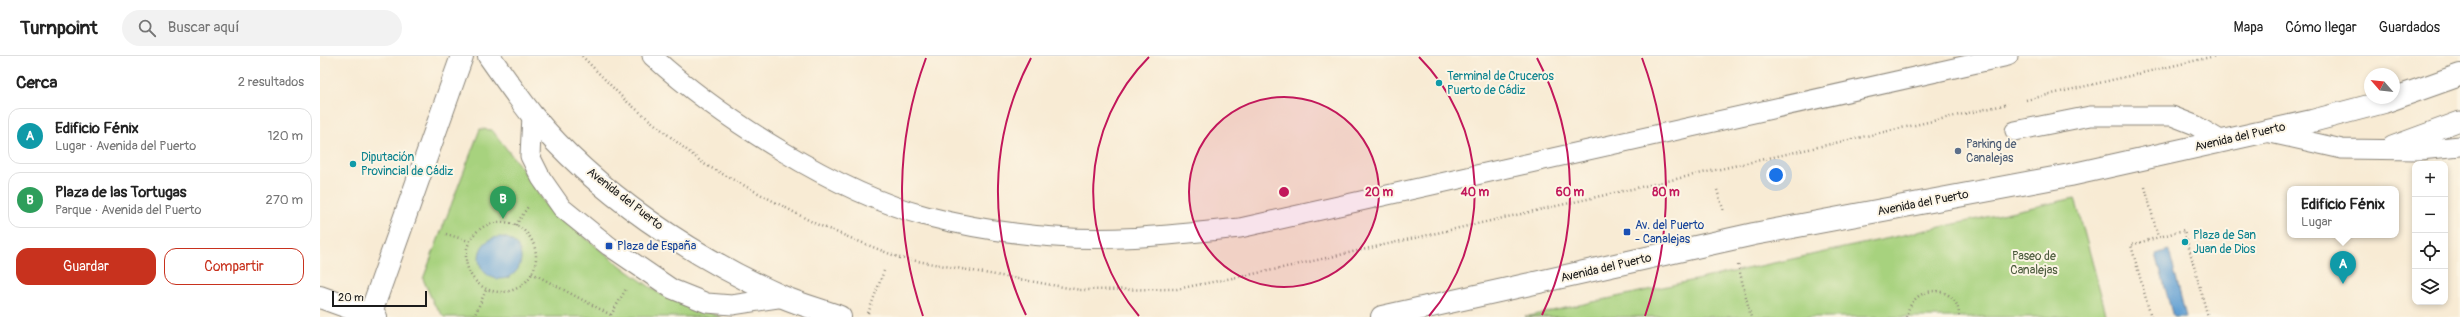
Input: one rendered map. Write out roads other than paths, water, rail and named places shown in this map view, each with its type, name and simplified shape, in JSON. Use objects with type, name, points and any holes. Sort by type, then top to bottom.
[{"type":"street","points":[[320,297],[373,316],[462,56]]},
{"type":"street","name":"Avenida del Puerto","points":[[489,56],[532,115],[589,172],[634,209],[683,243],[734,273],[784,297],[840,317]]},
{"type":"street","name":"Avenida del Puerto","points":[[1382,317],[1754,234],[2139,160],[2384,102],[2460,75]]},
{"type":"lane","points":[[652,56],[683,85],[771,143],[836,180],[925,216],[988,229],[1055,237],[1130,239],[1240,228],[2008,56]]},
{"type":"lane","points":[[532,115],[530,156],[540,178],[562,208],[609,246],[672,289],[707,303],[732,305],[784,297]]},
{"type":"lane","points":[[2014,131],[2090,116],[2172,116],[2195,125],[2222,141]]},
{"type":"lane","points":[[2381,150],[2460,120]]},
{"type":"lane","points":[[2265,131],[2342,149],[2420,150],[2460,146]]},
{"type":"water","points":[[500,237],[515,243],[521,258],[515,273],[500,279],[485,273],[479,258],[485,243]]},
{"type":"water","points":[[2169,250],[2186,317],[2173,317],[2156,254]]},
{"type":"place","name":"Terminal de Cruceros Puerto de Cádiz","points":[[1439,83]]},
{"type":"place","name":"Parking de Canalejas","points":[[1958,151]]},
{"type":"place","name":"Diputación Provincial de Cádiz","points":[[353,164]]},
{"type":"place","name":"Plaza de las Tortugas","points":[[503,219]]},
{"type":"place","name":"Av. del Puerto - Canalejas","points":[[1627,232]]},
{"type":"place","name":"Plaza de San Juan de Dios","points":[[2185,242]]},
{"type":"place","name":"Plaza de España","points":[[609,246]]},
{"type":"place","name":"Edificio Fénix","points":[[2343,284]]},
{"type":"park label","name":"Paseo de Canalejas","points":[[2034,263]]}]
